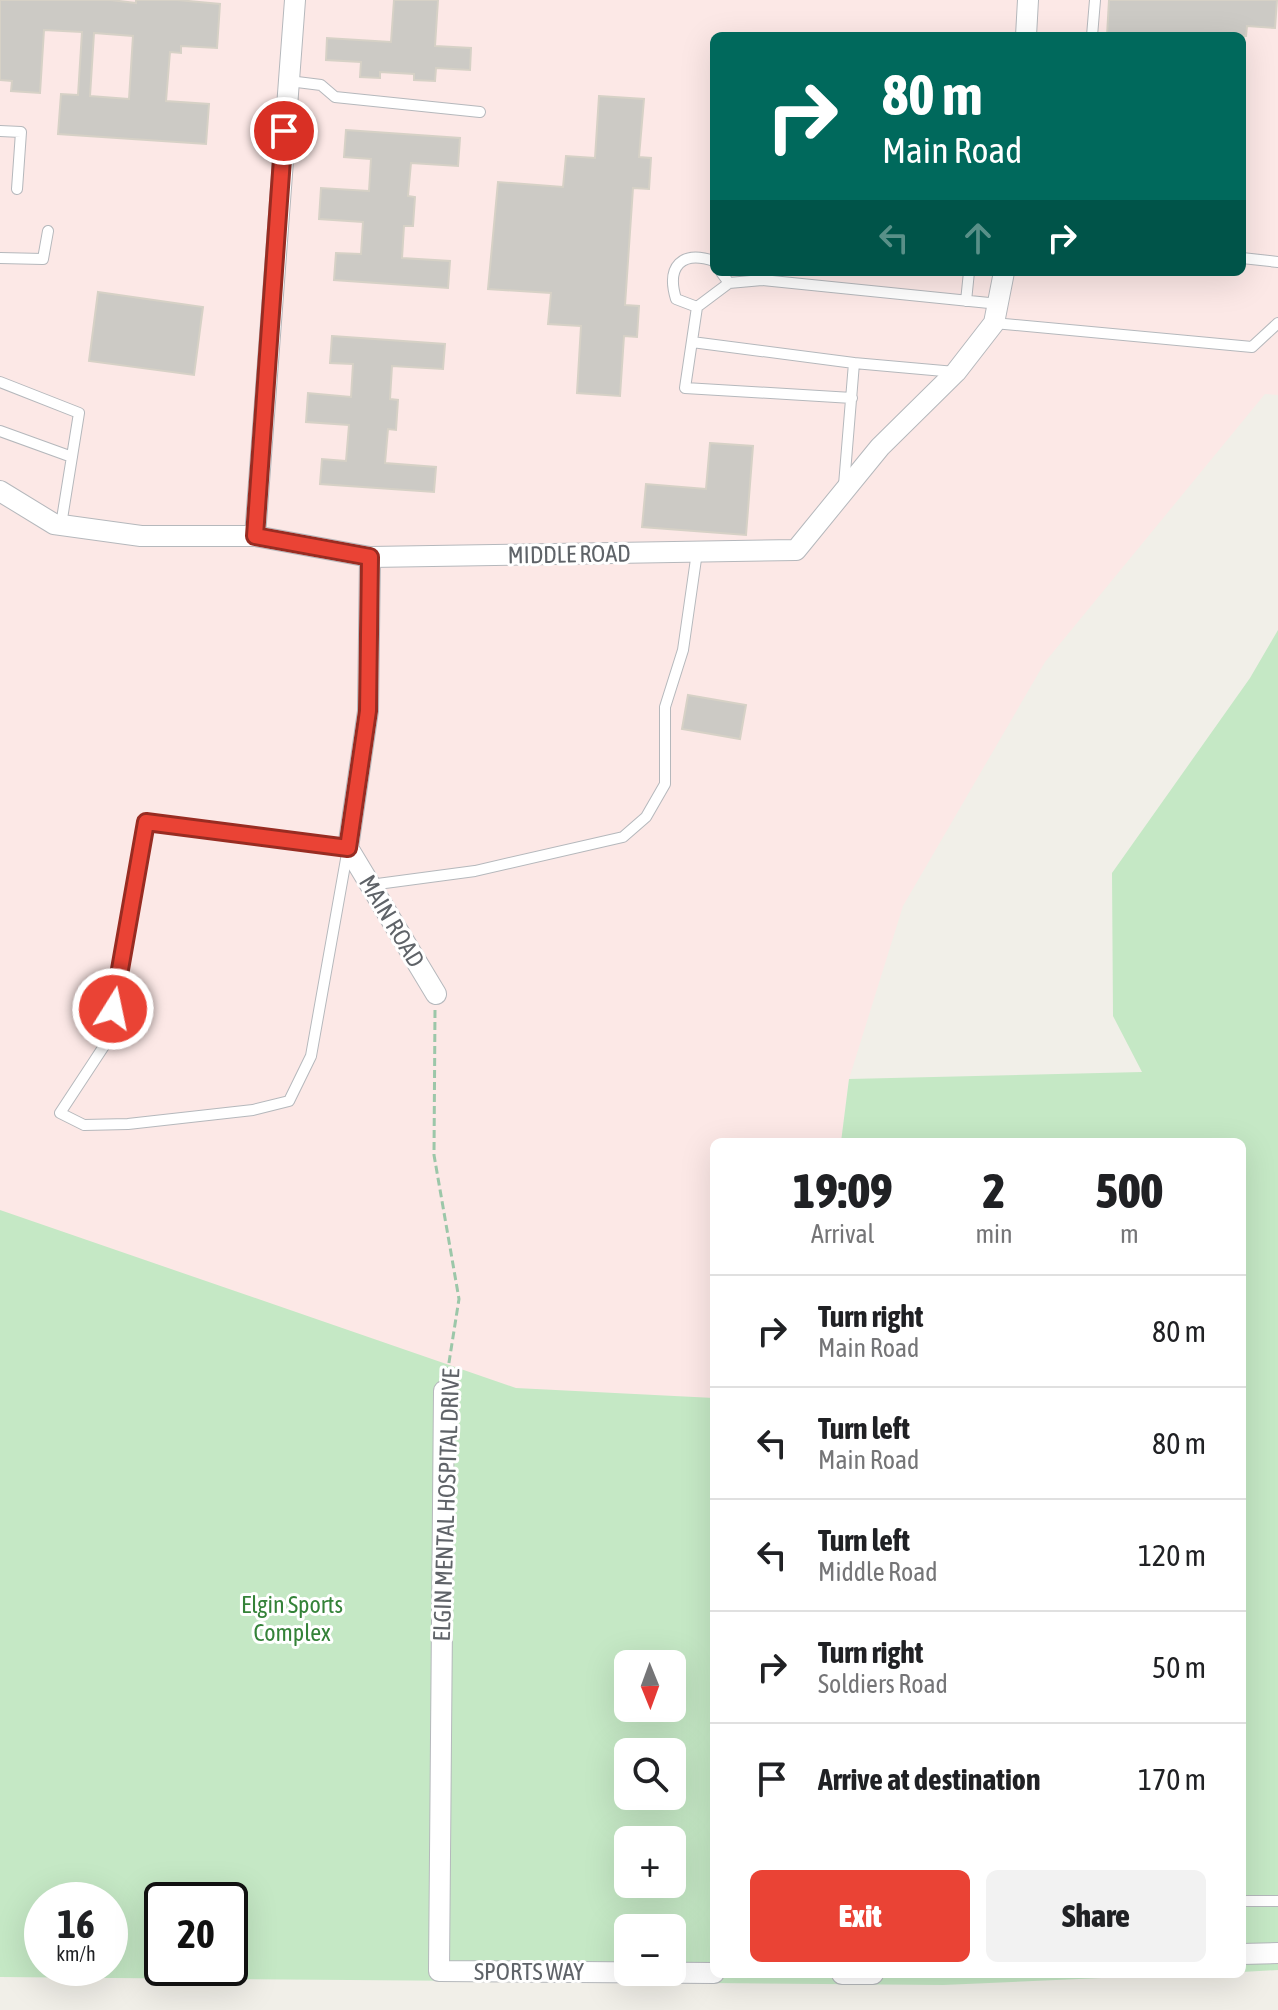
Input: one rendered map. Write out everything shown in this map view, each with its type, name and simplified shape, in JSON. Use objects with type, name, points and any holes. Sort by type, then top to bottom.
[{"type":"street","points":[[255,536],[295,0]]},
{"type":"street","points":[[1026,32],[1028,0]]},
{"type":"street","name":"MIDDLE ROAD","points":[[0,491],[54,524],[141,536],[255,536],[370,557],[796,550],[880,447],[956,372],[997,313],[1003,276]]},
{"type":"street","name":"MAIN ROAD","points":[[370,557],[368,711],[348,848],[436,994]]},
{"type":"street","name":"ELGIN MENTAL HOSPITAL DRIVE","points":[[439,1971],[444,1391]]},
{"type":"street","points":[[1246,1954],[1278,1953]]},
{"type":"street","name":"SPORTS WAY","points":[[439,1971],[710,1973]]},
{"type":"lane","points":[[1092,32],[1095,0]]},
{"type":"lane","points":[[289,81],[321,85],[335,97],[480,112]]},
{"type":"lane","points":[[0,131],[21,132],[17,189]]},
{"type":"lane","points":[[0,258],[43,259],[48,231]]},
{"type":"lane","points":[[697,307],[676,299],[671,283],[673,271],[683,260],[699,256],[710,260]]},
{"type":"lane","points":[[1246,258],[1278,262]]},
{"type":"lane","points":[[724,276],[729,283]]},
{"type":"lane","points":[[966,301],[969,276]]},
{"type":"lane","points":[[852,398],[685,388],[697,307],[729,283],[762,280],[966,301],[997,313],[1252,347],[1278,323]]},
{"type":"lane","points":[[692,342],[854,363],[956,372]]},
{"type":"lane","points":[[844,491],[854,363]]},
{"type":"lane","points":[[0,382],[79,413],[61,525]]},
{"type":"lane","points":[[0,431],[72,457]]},
{"type":"lane","points":[[370,885],[475,871],[623,837],[646,817],[665,784],[665,707],[683,650],[697,552]]},
{"type":"lane","name":"MAIN ROAD","points":[[146,822],[348,848],[311,1056],[289,1101],[253,1110],[128,1124],[84,1125],[60,1113],[108,1040],[146,822]]},
{"type":"lane","points":[[1246,1901],[1278,1901]]},
{"type":"path","name":"ELGIN MENTAL HOSPITAL DRIVE","points":[[436,994],[434,1155],[459,1299],[444,1391]]},
{"type":"shaded area","points":[[0,0],[1278,0],[1278,395],[1265,394],[1045,662],[903,906],[849,1079],[842,1138],[710,1138],[710,1401],[444,1391],[0,1229]]},
{"type":"green space","points":[[1278,630],[1278,1970],[1246,1972],[1246,1138],[842,1138],[849,1079],[1142,1072],[1113,1016],[1112,873],[1250,678]]},
{"type":"green space","name":"Elgin Sports Complex","points":[[0,1210],[516,1388],[710,1398],[710,1978],[1102,1978],[943,1985],[686,1983],[686,1914],[614,1914],[614,1982],[248,1979],[248,1882],[144,1882],[144,1978],[128,1978],[128,1882],[24,1882],[24,1977],[0,1977]]},
{"type":"building","points":[[0,0],[111,0],[136,3],[136,0],[178,0],[220,4],[217,48],[181,46],[181,53],[170,52],[166,101],[209,104],[206,144],[58,134],[61,94],[78,95],[82,32],[44,30],[40,93],[11,91],[12,81],[0,80]],"holes":[[[94,33],[133,36],[129,99],[90,96]]]},
{"type":"building","points":[[394,0],[438,0],[435,46],[471,48],[470,70],[436,68],[435,81],[414,80],[414,74],[380,72],[380,78],[360,77],[361,62],[326,60],[327,38],[391,42]]},
{"type":"building","points":[[1109,0],[1277,0],[1275,28],[1247,26],[1246,36],[1246,32],[1107,32]]},
{"type":"building","points":[[599,96],[644,99],[639,157],[651,158],[649,189],[633,188],[625,305],[639,306],[637,337],[624,336],[620,396],[577,393],[581,326],[548,324],[551,293],[488,289],[498,182],[563,187],[566,156],[595,158]]},
{"type":"building","points":[[346,130],[460,138],[458,166],[411,163],[408,196],[415,197],[413,226],[404,226],[402,258],[450,261],[448,288],[334,280],[336,253],[361,254],[363,222],[319,219],[321,188],[369,191],[371,159],[344,157]]},
{"type":"building","points":[[98,292],[203,307],[194,375],[89,361]]},
{"type":"building","points":[[332,336],[445,344],[443,369],[392,366],[390,399],[398,400],[396,430],[388,429],[385,463],[436,467],[434,492],[320,484],[322,459],[346,461],[349,425],[306,422],[308,393],[351,397],[353,364],[330,363]]},
{"type":"building","points":[[710,443],[753,446],[746,535],[642,527],[646,484],[706,489]]},
{"type":"building","points":[[688,695],[746,705],[740,739],[682,729]]},
{"type":"route","points":[[113,1009],[146,822],[348,848],[368,711],[370,557],[255,536],[284,131]]}]
